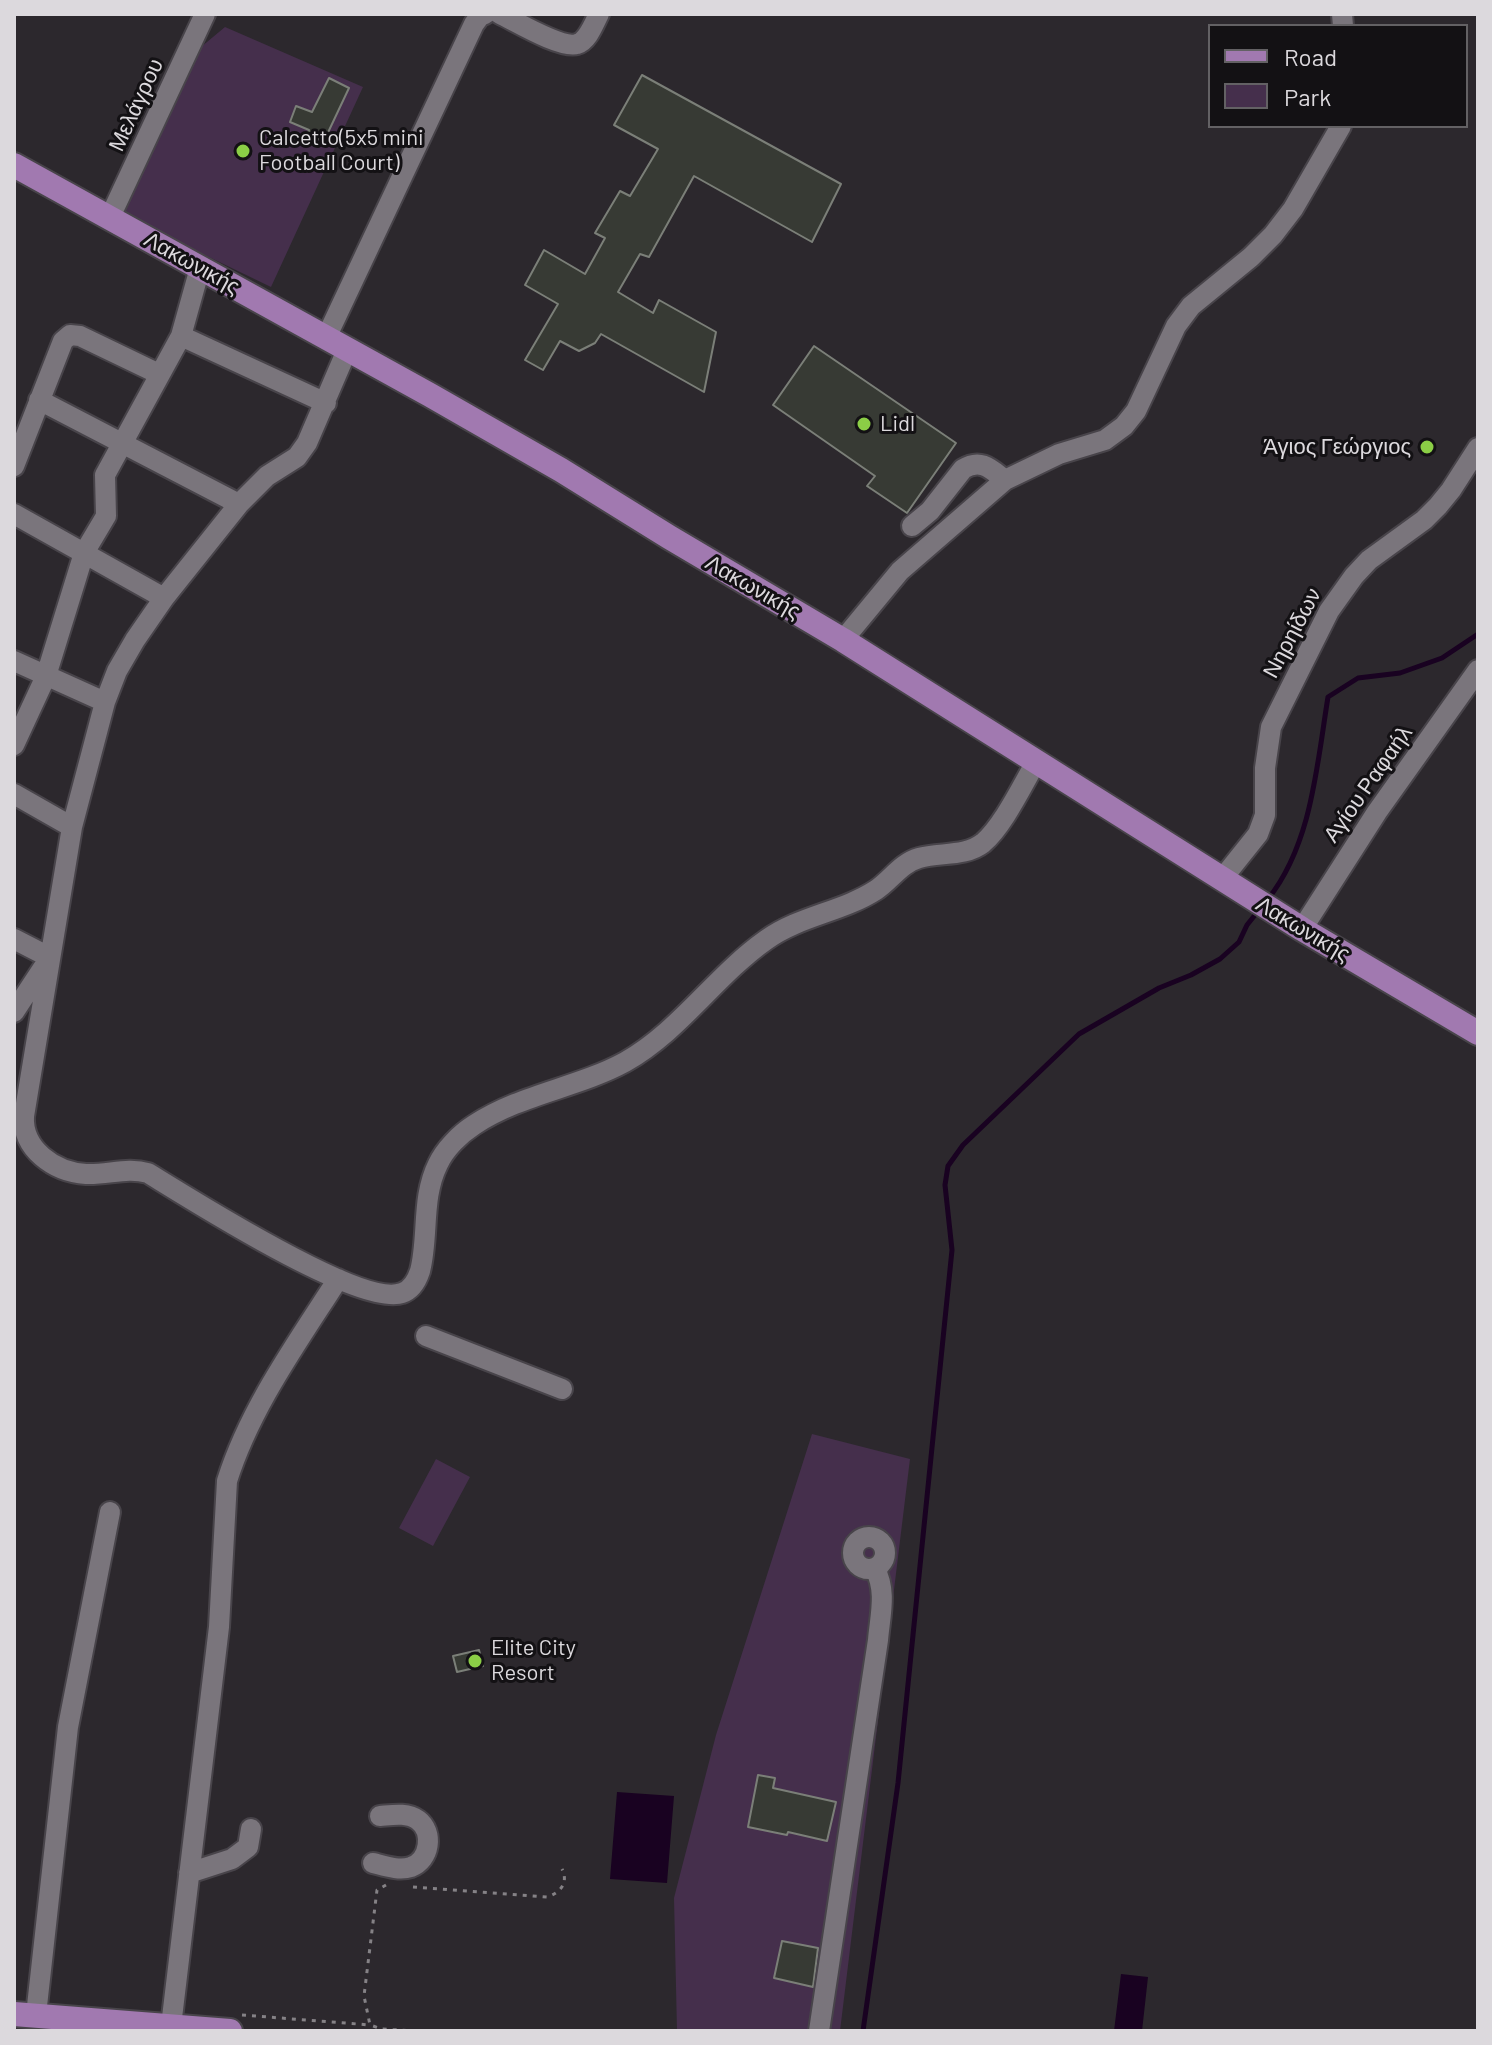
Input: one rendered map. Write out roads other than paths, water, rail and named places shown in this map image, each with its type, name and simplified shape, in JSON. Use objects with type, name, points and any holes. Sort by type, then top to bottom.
[{"type":"main road","name":"Λακωνικής","points":[[14,165],[561,470],[843,640],[1302,929],[1478,1033]]},
{"type":"main road","points":[[25,2014],[230,2031]]},
{"type":"street","name":"Μελάγρου","points":[[110,217],[205,14]]},
{"type":"street","points":[[485,14],[474,24],[337,344],[326,403],[307,443],[297,457],[260,481],[239,504],[164,598],[117,671],[105,702],[72,827],[49,957],[24,1116],[23,1130],[34,1150],[64,1169],[83,1174],[135,1169],[148,1173],[228,1222],[338,1279],[362,1290],[388,1295],[403,1293],[415,1284],[420,1270],[431,1183],[438,1163],[453,1143],[472,1126],[520,1101],[623,1063],[648,1048],[671,1030],[743,959],[784,929],[860,898],[917,859],[973,849],[994,831],[1036,762]]},
{"type":"street","points":[[500,14],[558,42],[571,45],[579,44],[585,38],[599,14]]},
{"type":"street","points":[[843,640],[880,593],[920,551],[1005,480],[1059,454],[1105,440],[1124,426],[1136,411],[1176,326],[1200,297],[1251,257],[1273,235],[1293,209],[1340,128]]},
{"type":"street","points":[[14,745],[46,676],[84,553],[106,516],[105,475],[181,336],[200,268]]},
{"type":"street","points":[[14,466],[63,341],[70,335],[80,336],[159,374]]},
{"type":"street","points":[[181,336],[326,403]]},
{"type":"street","points":[[39,400],[239,504]]},
{"type":"street","name":"Νηρηίδων","points":[[1224,880],[1258,834],[1265,815],[1265,768],[1271,727],[1329,611],[1347,584],[1369,560],[1438,506],[1478,448]]},
{"type":"street","points":[[912,526],[930,511],[963,469],[971,465],[979,463],[987,466],[1005,480]]},
{"type":"street","points":[[14,514],[164,598]]},
{"type":"street","points":[[14,661],[105,702]]},
{"type":"street","name":"Αγίου Ραφαήλ","points":[[1302,929],[1369,824],[1478,670]]},
{"type":"street","points":[[14,794],[72,827]]},
{"type":"street","points":[[14,939],[49,957]]},
{"type":"street","points":[[14,1012],[49,957]]},
{"type":"street","points":[[171,2026],[219,1627],[227,1481],[233,1460],[270,1387],[338,1279]]},
{"type":"street","points":[[426,1336],[562,1389]]},
{"type":"street","points":[[25,2014],[68,1727],[110,1512]]},
{"type":"street","points":[[819,2031],[878,1640],[882,1592],[881,1580],[875,1569]]},
{"type":"street","points":[[373,1863],[400,1869],[413,1866],[424,1858],[429,1845],[427,1831],[418,1820],[406,1815],[380,1816]]},
{"type":"street","points":[[189,1873],[232,1859],[248,1847],[251,1829]]},
{"type":"waterway","points":[[1268,899],[1283,877],[1303,829],[1316,776],[1328,697],[1358,678],[1400,673],[1442,658],[1478,634]]},
{"type":"waterway","points":[[863,2031],[898,1783],[952,1250],[945,1185],[948,1166],[963,1145],[1079,1034],[1159,988],[1220,959],[1239,942],[1259,910]]},
{"type":"place","name":"Calcetto(5x5 mini Football Court)","points":[[243,151]]},
{"type":"place","name":"Lidl","points":[[864,424]]},
{"type":"place","name":"Άγιος Γεώργιος","points":[[1427,447]]},
{"type":"place","name":"Elite City Resort","points":[[475,1661]]}]
